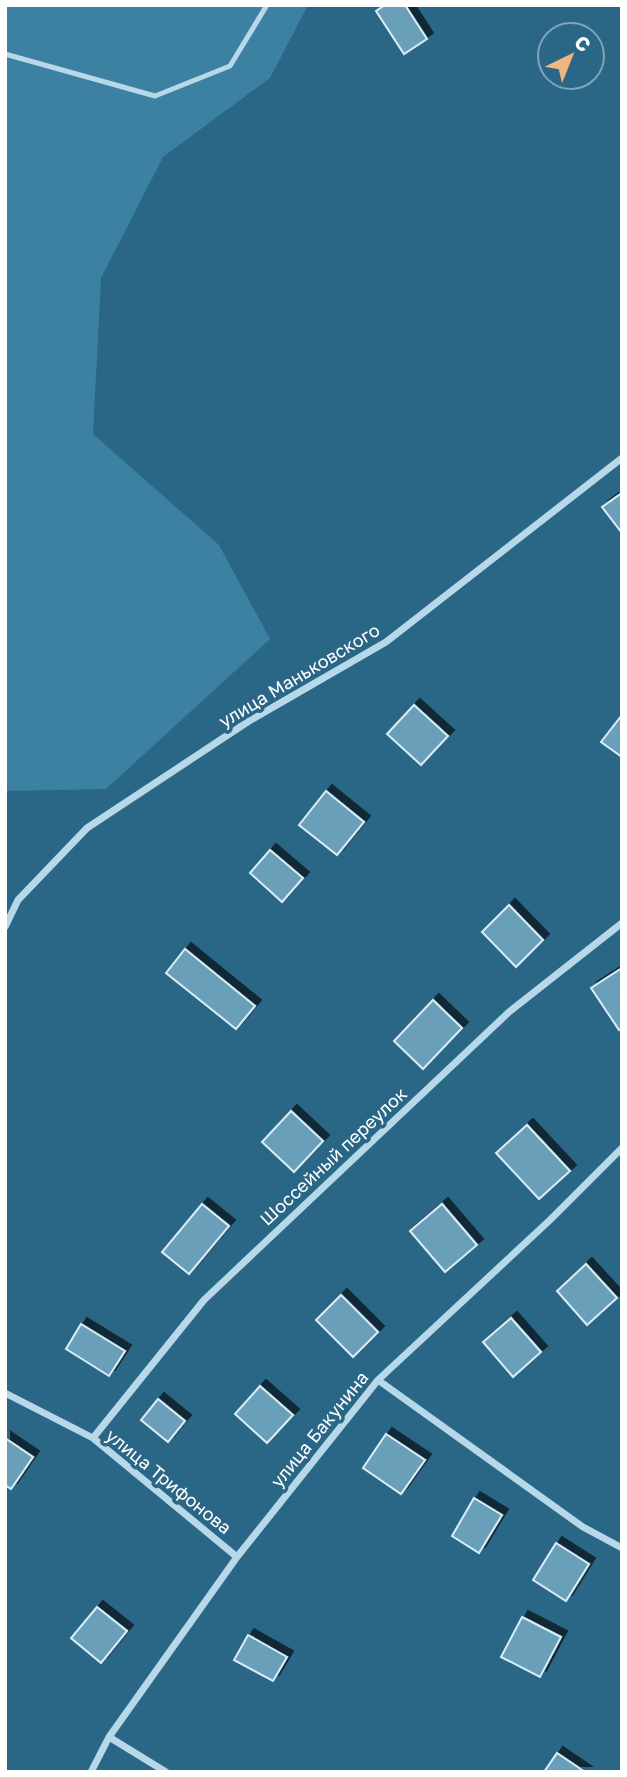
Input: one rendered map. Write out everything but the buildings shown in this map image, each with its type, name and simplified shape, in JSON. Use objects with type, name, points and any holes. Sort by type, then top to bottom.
[{"type":"street","name":"улица Маньковского","points":[[5,928],[18,900],[87,828],[249,721],[386,642],[622,457]]},
{"type":"street","name":"Шоссейный переулок","points":[[93,1438],[204,1300],[509,1012],[622,923]]},
{"type":"street","name":"улица Бакунина","points":[[91,1772],[109,1737],[237,1557],[378,1380],[550,1220],[622,1148]]},
{"type":"street","points":[[378,1380],[583,1527],[622,1549]]},
{"type":"street","name":"улица Трифонова","points":[[5,1393],[93,1438],[237,1557]]},
{"type":"street","points":[[109,1737],[166,1772]]},
{"type":"lane","points":[[5,54],[155,96],[230,66],[267,5]]},
{"type":"shaded area","points":[[5,5],[308,5],[270,78],[163,157],[101,278],[93,434],[219,545],[270,639],[106,789],[5,791]]}]
